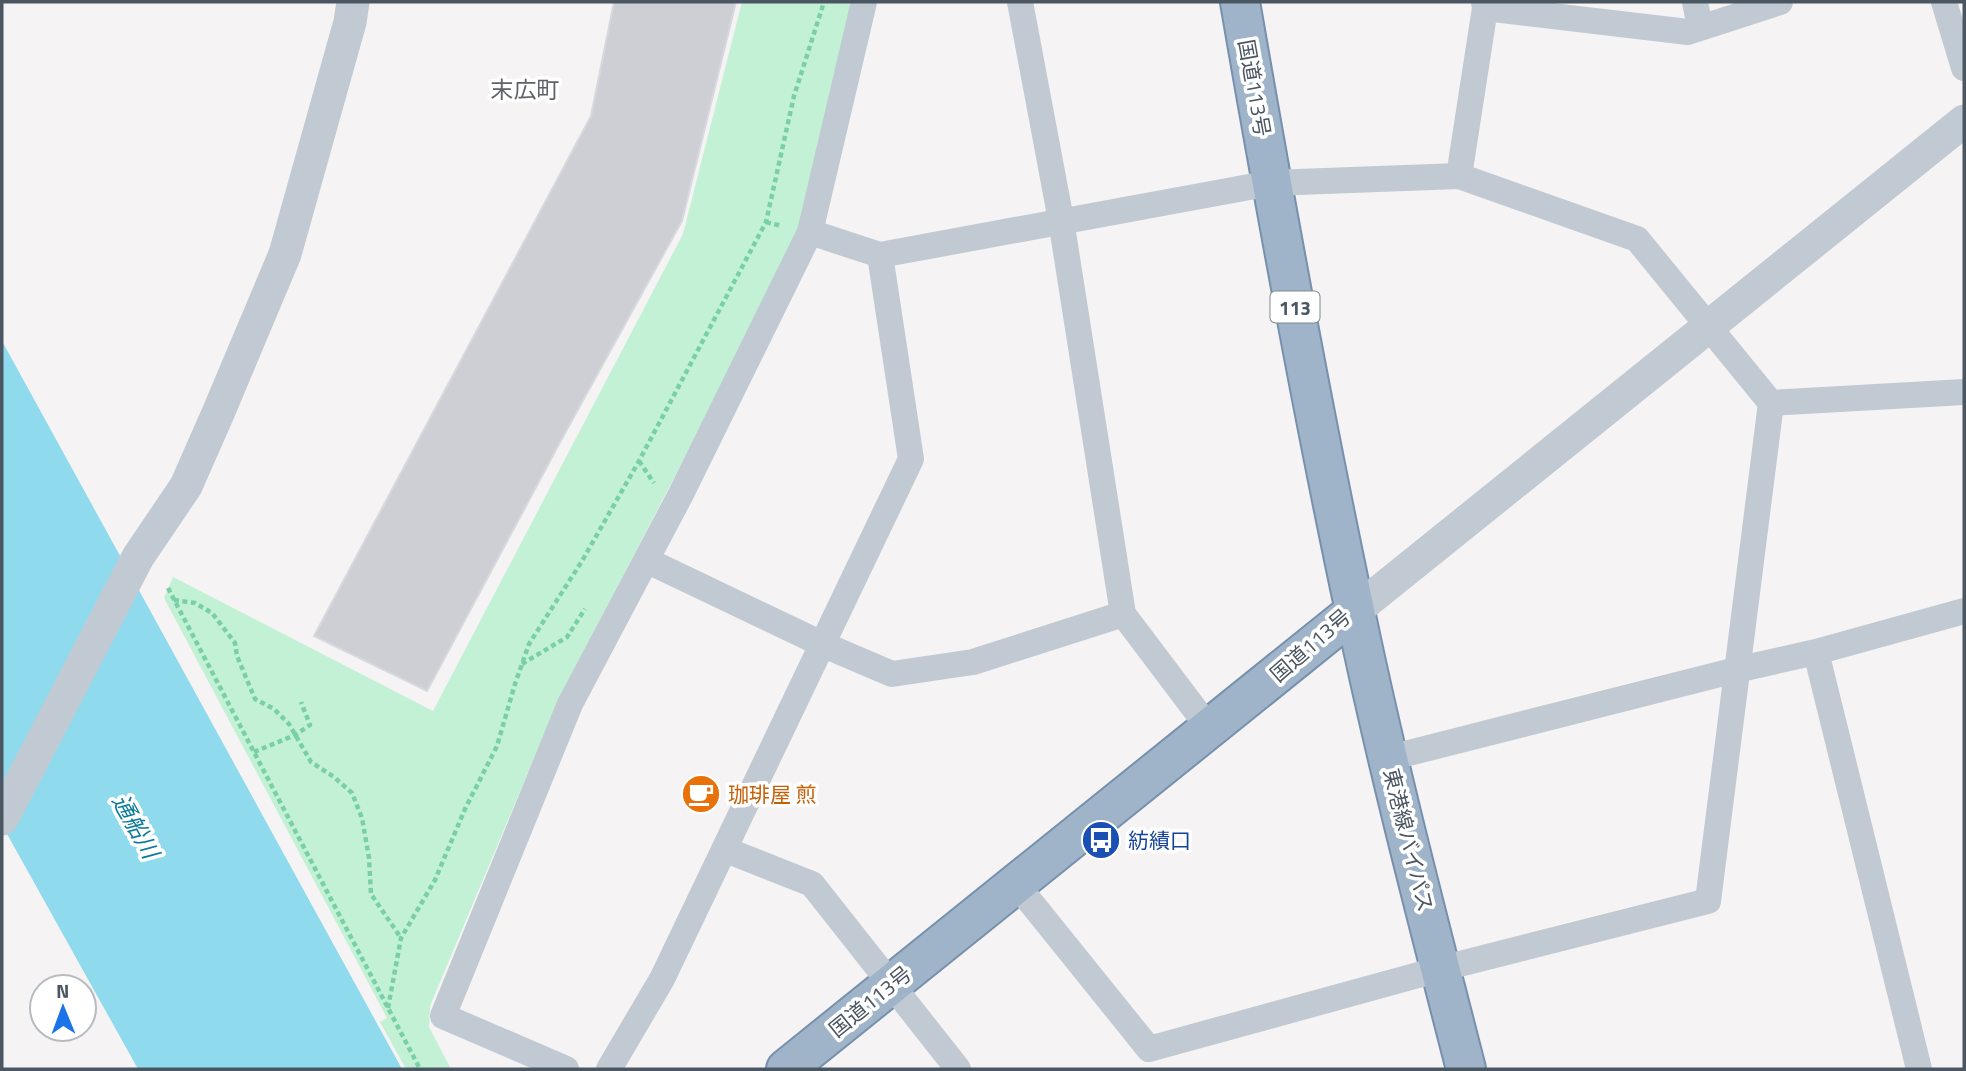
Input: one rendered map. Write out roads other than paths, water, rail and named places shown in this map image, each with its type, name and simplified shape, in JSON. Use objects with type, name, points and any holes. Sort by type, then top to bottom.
[{"type":"highway","name":"国道113号","points":[[786,1069],[1355,611],[1271,183],[1240,2]]},
{"type":"highway","name":"東港線バイパス","points":[[1355,611],[1466,1069]]},
{"type":"street","points":[[2,819],[138,557],[186,486],[285,254],[350,22],[353,2]]},
{"type":"street","points":[[566,1069],[443,1016],[570,704],[646,560],[810,232],[864,2]]},
{"type":"street","points":[[1020,2],[1061,220],[1122,614],[1209,728]]},
{"type":"street","points":[[1459,176],[1485,5],[1688,32],[1697,14],[1780,2]]},
{"type":"street","points":[[1944,2],[1964,68]]},
{"type":"street","points":[[1355,611],[1964,121]]},
{"type":"street","points":[[810,232],[880,255],[1271,183],[1459,176],[1637,239],[1771,403],[1708,901],[1440,969],[1149,1049],[1016,884]]},
{"type":"street","points":[[609,1069],[663,979],[911,459],[880,255]]},
{"type":"street","points":[[1771,403],[1964,392]]},
{"type":"street","points":[[646,560],[824,645],[892,674],[974,662],[1122,614]]},
{"type":"street","points":[[1389,758],[1816,652],[1964,611]]},
{"type":"street","points":[[1816,652],[1919,1069]]},
{"type":"street","points":[[726,850],[812,884],[958,1069]]},
{"type":"water","name":"通船川","points":[[2,341],[402,1069],[138,1069],[98,997],[98,973],[84,973],[2,825]]},
{"type":"place","name":"珈琲屋 煎","points":[[701,794]]},
{"type":"place","name":"紡績口","points":[[1101,840]]},
{"type":"district","name":"末広町","points":[[525,89]]}]
